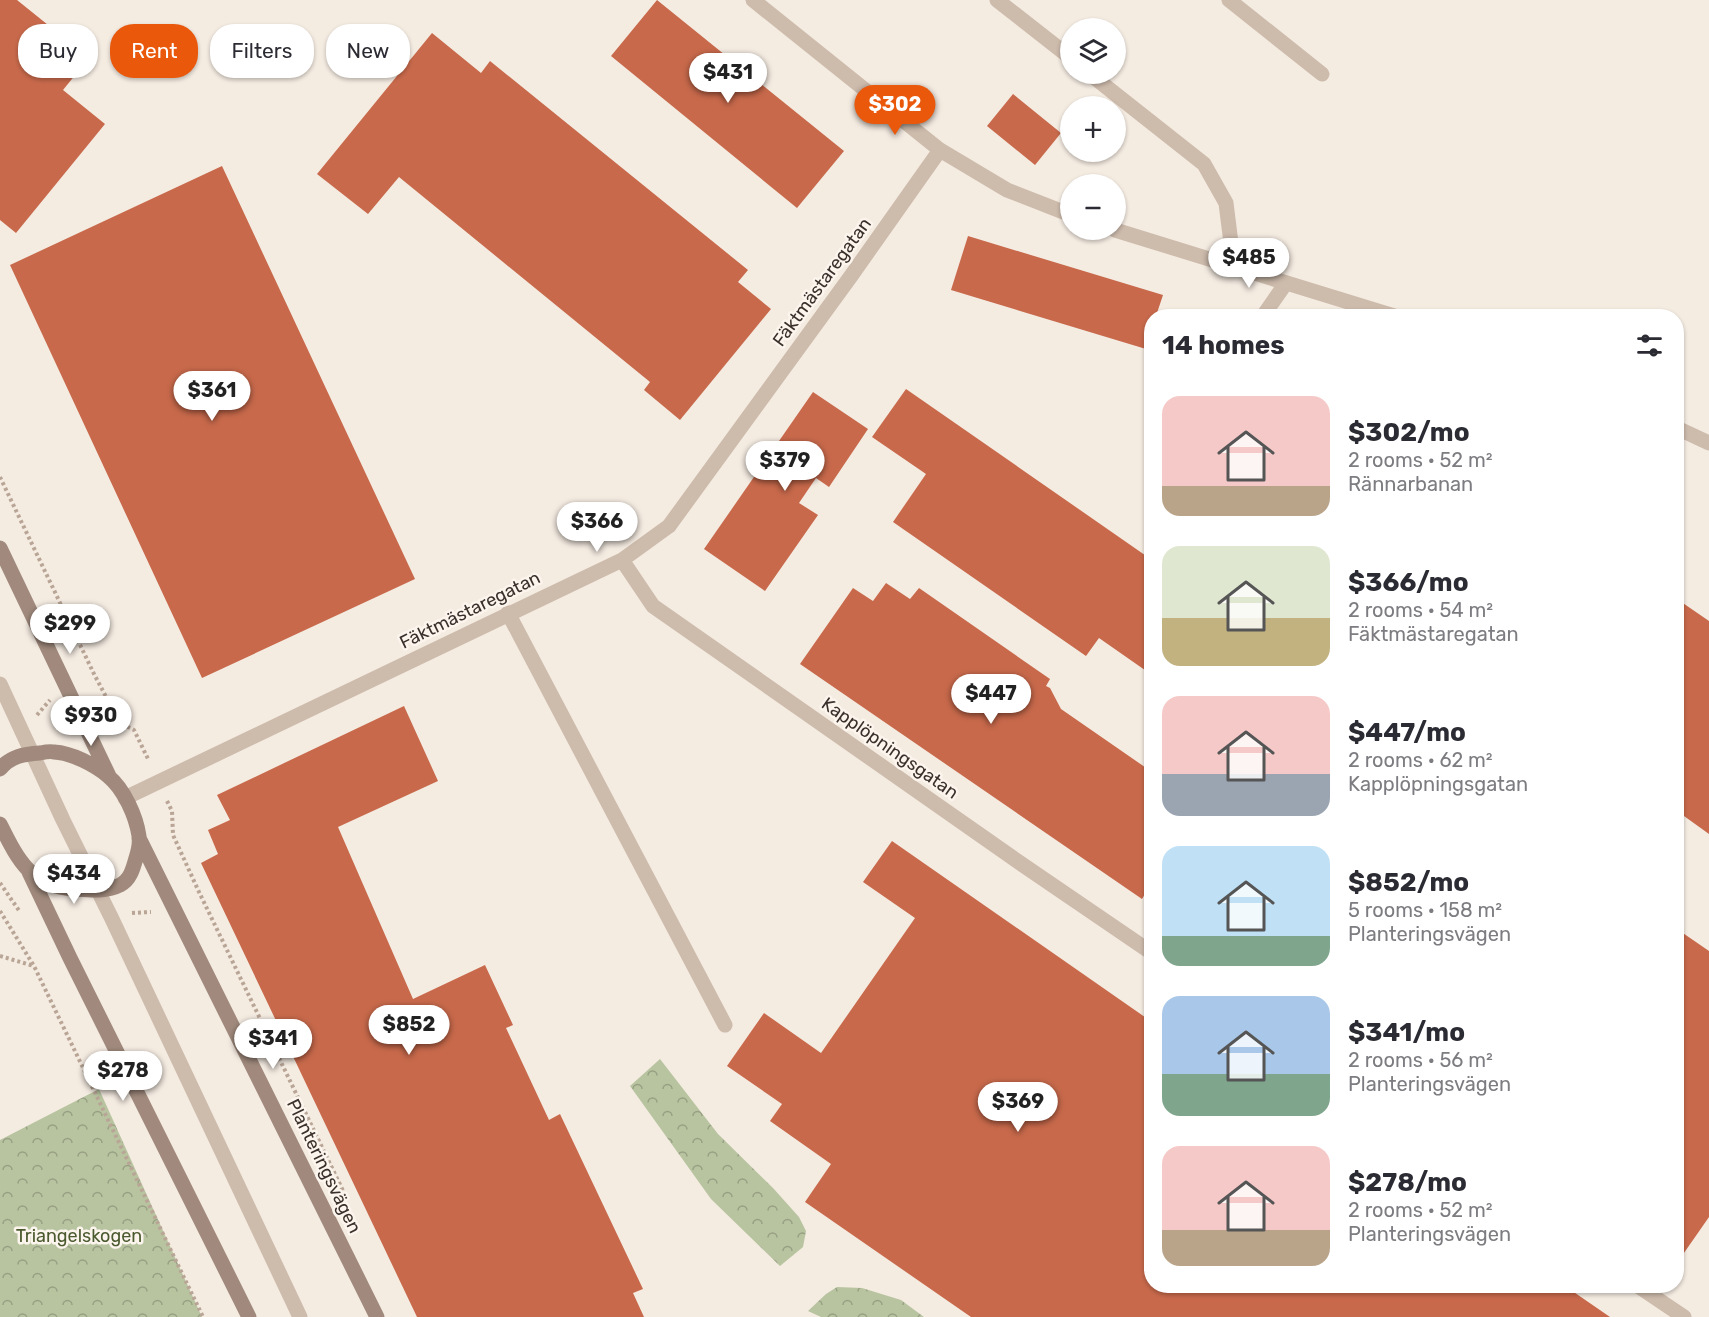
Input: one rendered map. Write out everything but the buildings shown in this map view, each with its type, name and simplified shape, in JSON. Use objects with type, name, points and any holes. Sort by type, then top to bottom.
[{"type":"main road","points":[[0,548],[109,776]]},
{"type":"main road","points":[[0,769],[6,762],[19,755],[54,752],[71,756],[109,776]]},
{"type":"main road","name":"Planteringsvägen","points":[[109,776],[125,798],[135,819],[139,838],[377,1317]]},
{"type":"main road","points":[[0,824],[13,850],[29,872],[249,1317]]},
{"type":"main road","points":[[29,872],[58,887],[97,890],[118,886],[132,873],[139,838]]},
{"type":"street","points":[[753,0],[940,150],[1007,190],[1060,211]]},
{"type":"street","points":[[997,0],[1060,49]]},
{"type":"street","points":[[1229,0],[1322,74]]},
{"type":"street","points":[[1103,84],[1204,164],[1226,202],[1234,267]]},
{"type":"street","name":"Fäktmästaregatan","points":[[125,798],[622,560],[669,526],[940,150]]},
{"type":"street","points":[[1126,233],[1371,309]]},
{"type":"street","points":[[1270,309],[1286,283]]},
{"type":"street","points":[[1684,431],[1709,443]]},
{"type":"street","name":"Kapplöpningsgatan","points":[[622,560],[652,606],[1013,859],[1144,948]]},
{"type":"street","points":[[508,613],[725,1025]]},
{"type":"street","points":[[0,684],[300,1317]]},
{"type":"street","points":[[1648,1293],[1683,1317]]},
{"type":"path","points":[[0,477],[94,674],[120,723],[134,730],[172,811],[173,835],[194,882],[347,1200]]},
{"type":"path","points":[[20,726],[35,718],[56,693],[94,674]]},
{"type":"path","points":[[0,911],[33,966],[203,1317]]},
{"type":"path","points":[[0,956],[33,966]]},
{"type":"green space","points":[[660,1059],[718,1134],[799,1217],[806,1231],[803,1247],[780,1266],[711,1199],[630,1086]]},
{"type":"green space","name":"Triangelskogen","points":[[99,1089],[202,1317],[0,1317],[0,1140]]},
{"type":"green space","points":[[837,1287],[862,1288],[901,1300],[924,1317],[821,1317],[808,1311]]}]
